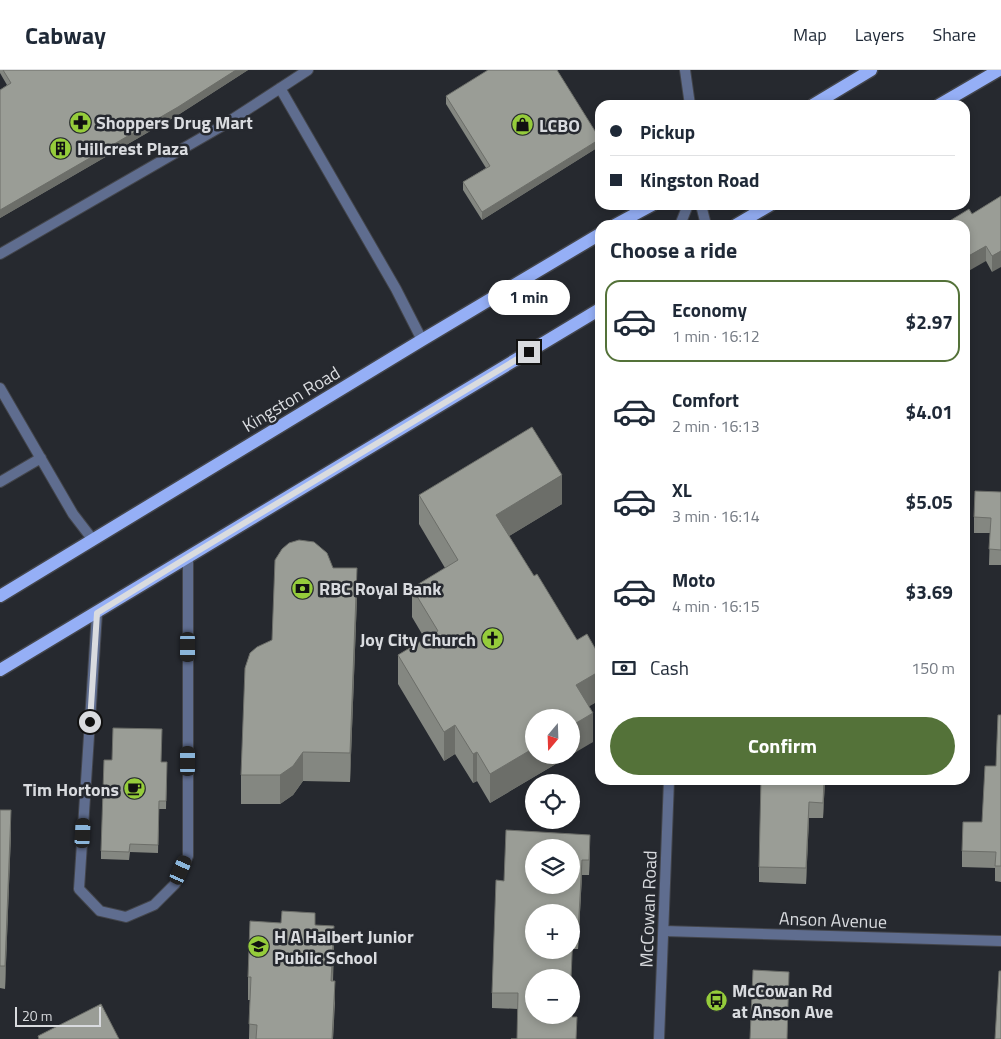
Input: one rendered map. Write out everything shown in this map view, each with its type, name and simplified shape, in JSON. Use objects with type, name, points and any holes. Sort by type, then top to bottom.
[{"type":"main road","points":[[821,100],[871,70]]},
{"type":"main road","points":[[948,100],[999,70]]},
{"type":"main road","points":[[624,220],[643,210]]},
{"type":"main road","points":[[744,220],[762,210]]},
{"type":"main road","name":"Kingston Road","points":[[0,596],[595,237]]},
{"type":"main road","points":[[0,670],[595,312]]},
{"type":"street","points":[[0,254],[222,126],[308,70]]},
{"type":"street","points":[[685,70],[689,100]]},
{"type":"street","points":[[280,88],[396,290],[422,340]]},
{"type":"street","points":[[0,388],[73,514],[92,540]]},
{"type":"street","points":[[0,482],[40,458]]},
{"type":"street","points":[[97,613],[79,889],[100,911],[126,916],[154,905],[175,884],[188,856],[188,557]]},
{"type":"street","name":"McCowan Road","points":[[659,1039],[669,785]]},
{"type":"street","name":"Anson Avenue","points":[[664,930],[1001,941]]},
{"type":"building","name":"Hillcrest Plaza","points":[[3,70],[236,70],[178,107],[0,210],[0,90],[11,83]]},
{"type":"building","name":"LCBO","points":[[488,70],[557,70],[595,131],[595,142],[482,212],[463,182],[490,166],[446,96]]},
{"type":"building","points":[[1001,196],[1001,251],[992,256],[986,246],[970,255],[970,220],[951,220],[967,210],[972,214]]},
{"type":"building","name":"Joy City Church","points":[[532,427],[562,475],[496,515],[534,576],[537,574],[577,640],[587,634],[595,648],[595,674],[576,685],[593,713],[580,721],[580,709],[525,709],[525,753],[490,774],[477,752],[473,754],[455,725],[444,732],[398,655],[438,631],[412,588],[458,560],[419,495]]},
{"type":"building","points":[[975,491],[1001,492],[1001,550],[989,549],[991,518],[974,517]]},
{"type":"building","points":[[299,540],[314,542],[327,553],[333,568],[357,568],[350,753],[303,752],[293,766],[280,775],[241,775],[245,668],[250,653],[257,647],[272,640],[275,560],[282,549],[289,543]]},
{"type":"building","points":[[998,715],[1001,715],[1001,866],[995,866],[996,852],[962,851],[963,822],[982,822],[985,766],[996,766]]},
{"type":"building","name":"Tim Hortons","points":[[113,728],[162,729],[161,762],[167,762],[166,801],[159,801],[158,845],[130,844],[129,852],[101,851],[104,760],[112,760]]},
{"type":"building","points":[[761,785],[824,785],[823,803],[809,802],[806,868],[759,867]]},
{"type":"building","points":[[0,810],[11,810],[5,966],[0,966]]},
{"type":"building","points":[[506,830],[590,835],[589,860],[582,860],[580,904],[525,904],[525,959],[572,959],[571,969],[525,969],[525,1024],[577,1024],[576,1039],[517,1039],[518,993],[492,993],[496,880],[504,881]]},
{"type":"building","points":[[282,911],[315,913],[315,925],[334,926],[331,981],[335,981],[332,1039],[256,1039],[257,1025],[249,1024],[251,977],[248,977],[250,921],[281,923]]},
{"type":"building","points":[[753,970],[789,972],[787,1039],[750,1039]]},
{"type":"building","points":[[999,971],[1001,971],[1001,1039],[995,1039]]},
{"type":"building","points":[[101,1004],[119,1039],[39,1039],[38,1036]]},
{"type":"place","name":"Shoppers Drug Mart","points":[[80,122]]},
{"type":"place","name":"LCBO","points":[[523,125]]},
{"type":"place","name":"Hillcrest Plaza","points":[[61,148]]},
{"type":"place","name":"RBC Royal Bank","points":[[303,588]]},
{"type":"place","name":"Joy City Church","points":[[492,639]]},
{"type":"place","name":"Tim Hortons","points":[[135,789]]},
{"type":"place","name":"H A Halbert Junior Public School","points":[[258,946]]},
{"type":"place","name":"McCowan Rd at Anson Ave","points":[[716,1000]]},
{"type":"route","points":[[90,722],[97,613],[529,352]]}]
